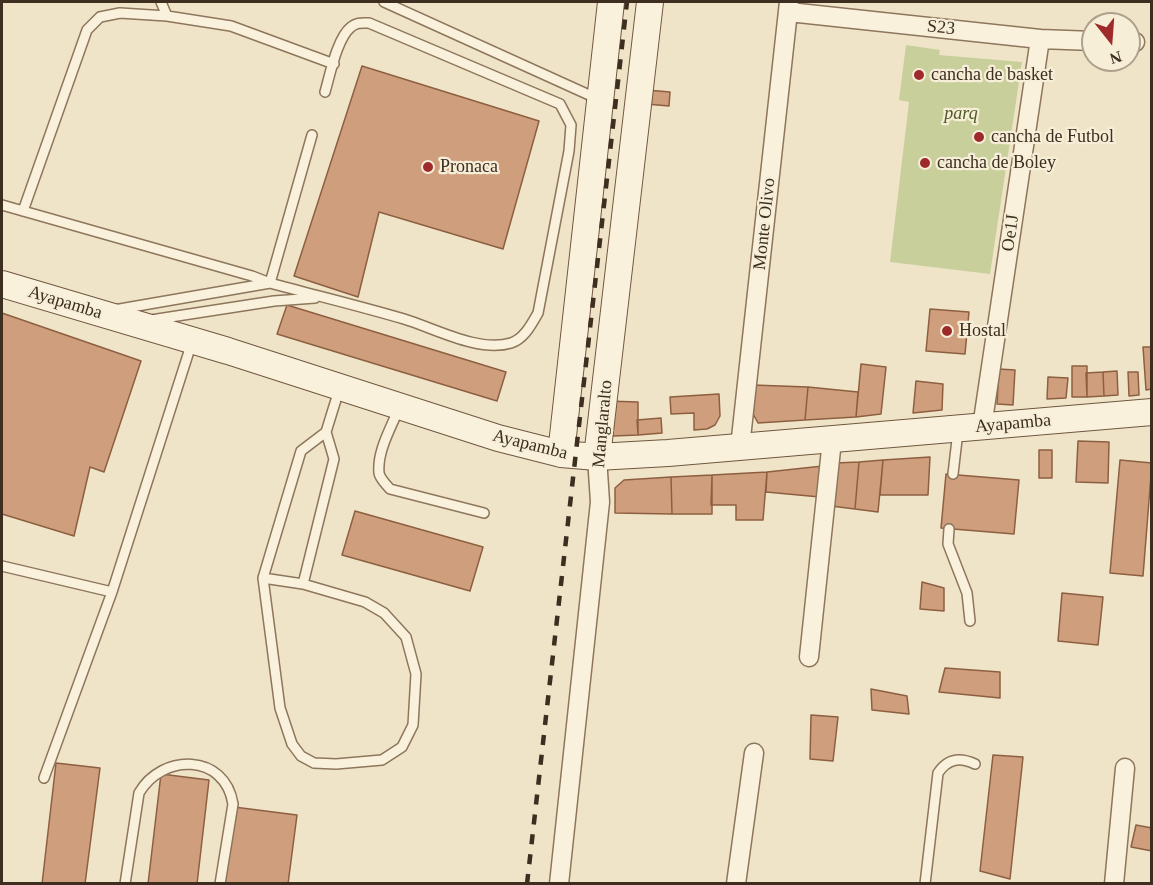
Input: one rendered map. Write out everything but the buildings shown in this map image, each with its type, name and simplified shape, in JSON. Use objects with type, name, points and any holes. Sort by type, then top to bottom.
[{"type":"main road","name":"Manglaralto","points":[[561,454],[611,2]]},
{"type":"main road","name":"Manglaralto","points":[[597,457],[650,2]]},
{"type":"main road","name":"Ayapamba","points":[[2,284],[193,341],[498,438],[561,454],[597,457],[740,447],[1152,412]]},
{"type":"street","name":"S23","points":[[789,7],[1040,39],[1081,41]]},
{"type":"street","name":"Monte Olivo","points":[[740,447],[789,7]]},
{"type":"street","name":"Oe1J","points":[[970,428],[1040,39]]},
{"type":"street","points":[[809,657],[832,440]]},
{"type":"street","name":"Manglaralto","points":[[559,884],[600,502],[597,457]]},
{"type":"street","points":[[736,884],[754,753]]},
{"type":"street","points":[[1114,884],[1125,768]]},
{"type":"lane","points":[[161,2],[167,16]]},
{"type":"lane","points":[[384,2],[601,100]]},
{"type":"lane","points":[[23,211],[87,30],[100,17],[120,13],[167,16],[231,27],[334,64]]},
{"type":"lane","points":[[2,205],[405,320],[465,340],[497,346],[513,343],[526,333],[538,314],[569,151],[571,125],[560,104],[369,23],[358,23],[350,28],[340,42],[325,92]]},
{"type":"lane","points":[[270,283],[312,135]]},
{"type":"lane","points":[[97,313],[270,283]]},
{"type":"lane","points":[[131,323],[274,301],[324,297]]},
{"type":"lane","points":[[44,778],[112,592],[193,341]]},
{"type":"lane","points":[[303,584],[334,459],[326,432],[340,387]]},
{"type":"lane","points":[[400,406],[383,446],[379,474],[382,480],[390,489],[484,513]]},
{"type":"lane","points":[[953,474],[970,428]]},
{"type":"lane","points":[[263,578],[303,584],[365,602],[384,613],[406,637],[416,674],[413,725],[402,747],[382,760],[336,764],[314,763],[301,756],[292,744],[280,708],[263,578],[301,451],[326,432]]},
{"type":"lane","points":[[949,529],[948,544],[967,593],[970,621]]},
{"type":"lane","points":[[2,566],[112,592]]},
{"type":"lane","points":[[925,884],[938,773],[942,766],[954,760],[961,759],[975,764]]},
{"type":"lane","points":[[125,884],[139,793],[144,784],[160,770],[181,764],[204,767],[224,781],[231,791],[233,804],[220,884]]},
{"type":"green space","name":"parq","points":[[906,45],[940,50],[939,55],[1022,62],[990,274],[890,262],[909,102],[899,100]]},
{"type":"railway","points":[[527,884],[627,2]]},
{"type":"place","name":"cancha de basket","points":[[919,75]]},
{"type":"place","name":"cancha de Futbol","points":[[979,137]]},
{"type":"place","name":"cancha de Boley","points":[[925,163]]},
{"type":"place","name":"Pronaca","points":[[428,167]]},
{"type":"place","name":"Hostal","points":[[947,331]]}]
